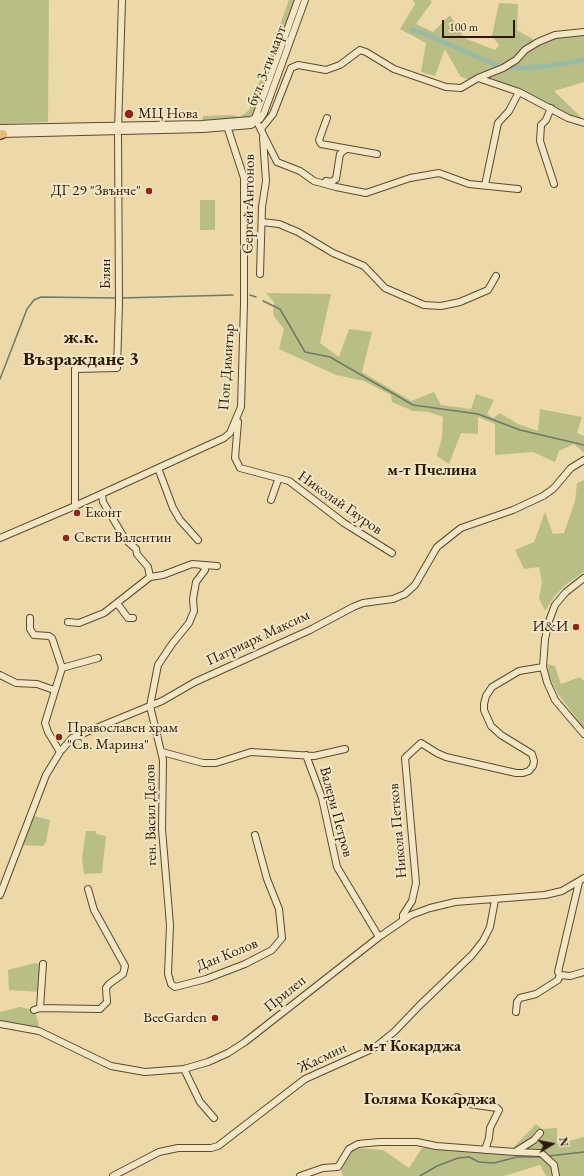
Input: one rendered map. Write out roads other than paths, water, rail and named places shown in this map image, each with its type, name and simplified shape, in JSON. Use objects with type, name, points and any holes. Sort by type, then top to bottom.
[{"type":"street","name":"Блян","points":[[75,506],[75,369],[117,368],[119,298],[118,128],[122,0]]},
{"type":"street","name":"бул. 3-ти март","points":[[256,119],[298,0]]},
{"type":"street","name":"бул. 3-ти март","points":[[1,133],[118,128],[248,126],[264,113],[305,0]]},
{"type":"street","points":[[518,189],[469,184],[439,173],[410,178],[366,193],[310,179],[300,171],[277,162],[262,132],[273,114],[291,68],[303,64],[326,70],[340,64],[360,50],[394,69],[446,86],[461,88],[478,78],[503,68],[510,64],[525,50],[555,35],[584,32]]},
{"type":"street","points":[[478,78],[519,92],[568,118],[584,123]]},
{"type":"street","points":[[486,185],[498,123],[509,111],[519,92]]},
{"type":"street","points":[[551,108],[546,120],[541,125],[540,141],[554,184]]},
{"type":"street","points":[[327,118],[319,140],[321,144],[377,154]]},
{"type":"street","name":"Сергей Антонов","points":[[256,119],[262,132],[266,181],[262,222],[260,274]]},
{"type":"street","name":"Поп Димитър","points":[[0,538],[102,494],[227,436],[236,423],[241,407],[244,304],[244,178],[227,126]]},
{"type":"street","points":[[320,182],[331,182],[336,180],[340,154],[346,149]]},
{"type":"street","points":[[262,222],[279,224],[298,232],[333,253],[364,266],[385,288],[424,305],[441,306],[460,302],[488,290],[496,276]]},
{"type":"street","name":"Николай Гяуров","points":[[241,407],[235,440],[236,463],[245,470],[278,480],[289,481],[340,520],[392,553]]},
{"type":"street","name":"Патриарх Максим","points":[[0,895],[46,775],[60,752],[72,738],[78,734],[150,706],[220,670],[310,630],[353,607],[363,603],[392,599],[405,594],[415,584],[437,547],[461,528],[538,499],[553,489],[571,468],[584,460]]},
{"type":"street","points":[[158,468],[173,508],[180,520],[198,540]]},
{"type":"street","points":[[271,500],[278,480]]},
{"type":"street","points":[[102,494],[103,502],[125,539],[136,549],[137,554],[149,569],[150,577]]},
{"type":"street","points":[[68,622],[79,623],[104,613],[150,577],[163,576],[192,564],[218,566]]},
{"type":"street","name":"ген. Васил Делов","points":[[175,987],[171,984],[168,974],[170,926],[162,829],[162,752],[157,740],[150,706],[158,665],[172,644],[189,623],[194,611],[193,599],[196,582],[205,570],[204,567],[200,565]]},
{"type":"street","points":[[584,578],[566,592],[556,605],[549,621],[545,639],[543,667],[547,682],[555,700],[584,734]]},
{"type":"street","points":[[117,603],[128,618],[133,618]]},
{"type":"street","points":[[30,618],[30,630],[34,635],[52,638],[62,668],[45,723],[48,732],[60,752]]},
{"type":"street","points":[[62,668],[98,658]]},
{"type":"street","name":"Никола Петков","points":[[403,920],[403,915],[412,901],[416,882],[405,758],[421,743],[446,757],[516,773],[528,771],[533,766],[534,761],[532,754],[500,735],[491,726],[484,710],[484,704],[486,696],[492,687],[519,671],[543,667]]},
{"type":"street","points":[[0,675],[16,683],[37,684],[54,690]]},
{"type":"street","points":[[162,752],[203,763],[216,763],[251,752],[321,755],[344,749]]},
{"type":"street","name":"Валери Петров","points":[[306,755],[322,798],[336,867],[380,937]]},
{"type":"street","name":"Дан Колов","points":[[175,987],[206,979],[245,964],[272,950],[282,938],[279,909],[267,879],[255,835]]},
{"type":"street","points":[[516,1012],[516,1002],[526,996],[536,994],[558,980],[560,975],[558,969],[581,880]]},
{"type":"street","name":"Прилеп","points":[[0,1024],[39,1032],[111,1066],[145,1072],[184,1069],[208,1062],[228,1053],[245,1042],[380,937],[403,920],[420,911],[444,904],[545,896],[562,891],[581,880]]},
{"type":"street","points":[[43,964],[37,1009],[66,1008],[84,1010],[104,1008],[108,999],[106,988],[123,974],[125,966],[94,910],[88,889]]},
{"type":"street","name":"Жасмин","points":[[112,1176],[159,1152],[178,1148],[211,1148],[218,1146],[305,1079],[374,1048],[394,1032],[472,955],[483,942],[490,927],[495,900]]},
{"type":"street","points":[[560,975],[577,975],[584,972]]},
{"type":"street","points":[[184,1069],[200,1102],[214,1118]]},
{"type":"street","points":[[457,1097],[469,1104],[497,1108],[499,1110],[490,1128],[489,1138],[485,1150]]},
{"type":"street","points":[[515,1152],[534,1140],[540,1133]]},
{"type":"street","points":[[300,1176],[324,1168],[338,1167],[350,1149],[358,1144],[379,1142],[417,1142],[436,1146],[541,1153],[554,1165],[556,1176]]},
{"type":"waterway","points":[[412,30],[423,33],[498,66],[522,68],[548,66],[584,60]]},
{"type":"waterway","points":[[121,298],[233,295]]},
{"type":"waterway","points":[[250,295],[256,297]]},
{"type":"waterway","points":[[0,379],[27,309],[34,300],[41,297],[117,298]]},
{"type":"waterway","points":[[263,301],[280,309],[305,352],[330,357],[413,405],[478,414],[520,430],[584,445]]},
{"type":"waterway","points":[[548,1156],[584,1152]]},
{"type":"waterway","points":[[420,1176],[437,1166],[458,1158],[469,1157],[479,1162],[494,1163],[517,1157],[542,1157]]},
{"type":"place","name":"МЦ Нова","points":[[129,114]]},
{"type":"place","name":"ДГ 29 \"Звънче\"","points":[[149,191]]},
{"type":"place","name":"Еконт","points":[[77,513]]},
{"type":"place","name":"Свети Валентин","points":[[66,538]]},
{"type":"place","name":"И&И","points":[[576,627]]},
{"type":"place","name":"Православен храм \"Св. Марина\"","points":[[59,737]]},
{"type":"place","name":"BeeGarden","points":[[215,1018]]},
{"type":"district","name":"ж.к. Възраждане 3","points":[[81,349]]},
{"type":"district","name":"м-т Пчелина","points":[[432,471]]},
{"type":"district","name":"м-т Кокарджа","points":[[412,1047]]},
{"type":"district","name":"Голяма Кокарджа","points":[[430,1099]]}]
